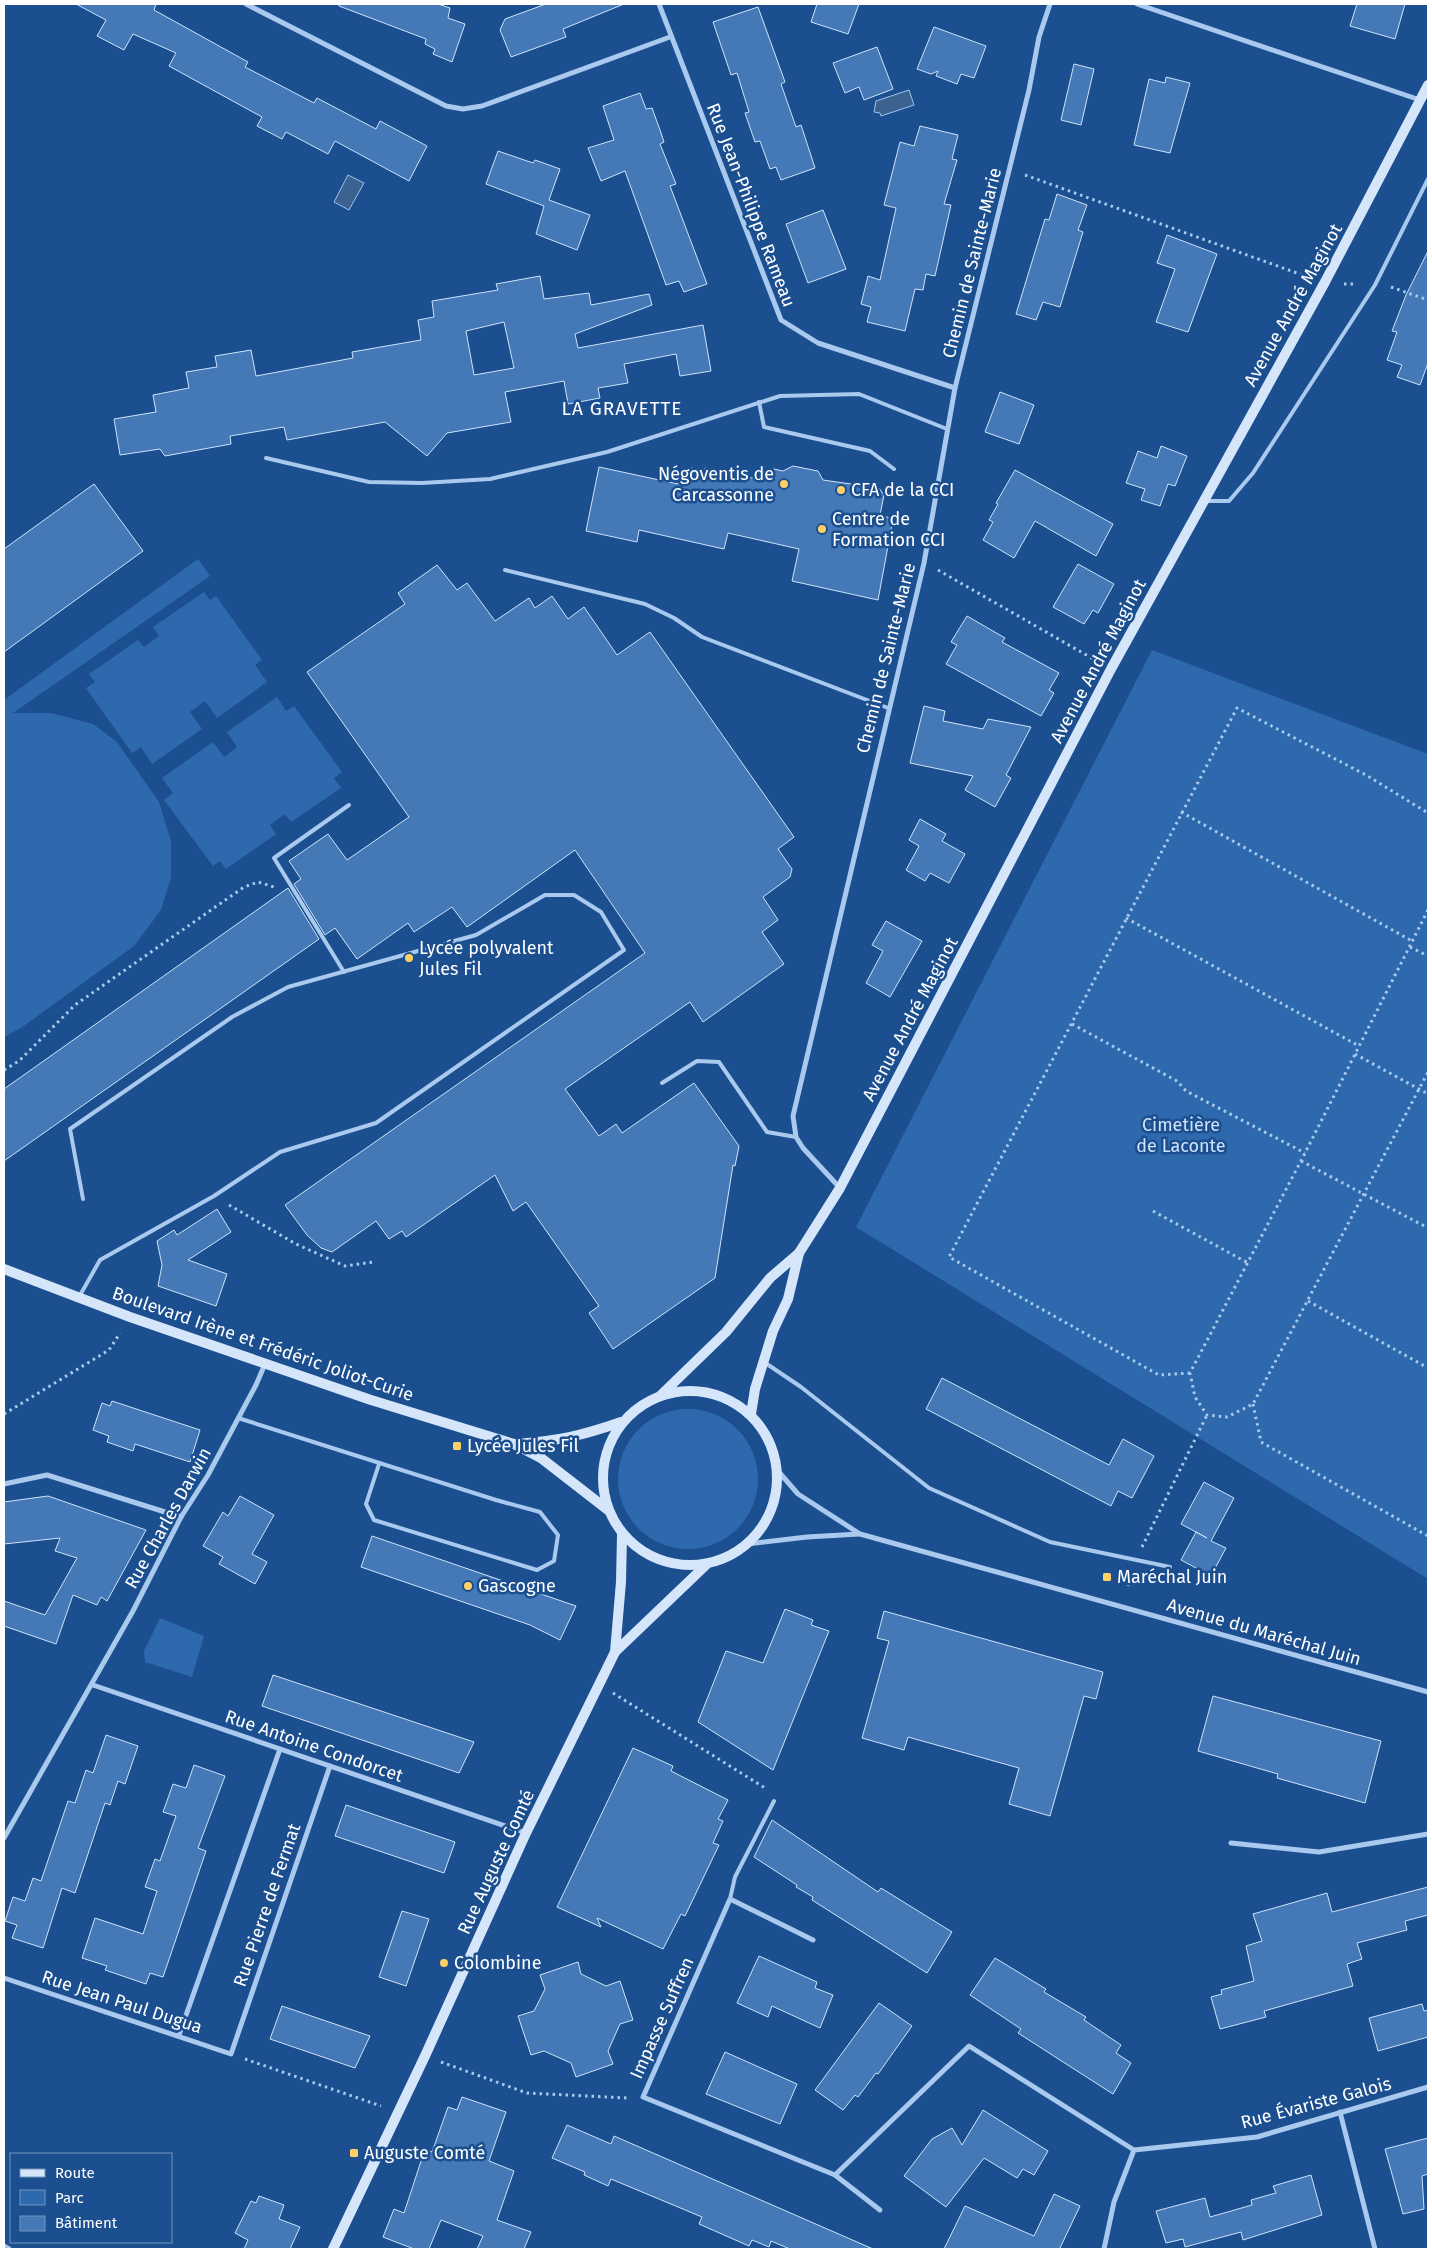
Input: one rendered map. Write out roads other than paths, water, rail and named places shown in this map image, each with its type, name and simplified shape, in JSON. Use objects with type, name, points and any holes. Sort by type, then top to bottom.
[{"type":"street","points":[[246,4],[446,106],[463,109],[482,106],[670,37]]},
{"type":"street","name":"Rue Jean-Philippe Rameau","points":[[659,4],[670,37],[781,320],[818,342],[954,388]]},
{"type":"street","name":"Chemin de Sainte-Marie","points":[[796,1137],[793,1116],[924,562],[954,388],[1029,90],[1039,37],[1050,4]]},
{"type":"street","points":[[1136,4],[1421,100]]},
{"type":"street","name":"Avenue André Maginot","points":[[661,1395],[726,1332],[770,1278],[799,1253],[840,1188],[1111,669],[1325,282],[1428,85]]},
{"type":"street","points":[[796,1137],[840,1188]]},
{"type":"street","name":"Avenue André Maginot","points":[[750,1414],[773,1331],[788,1299],[799,1253]]},
{"type":"street","name":"Boulevard Irène et Frédéric Joliot-Curie","points":[[4,1269],[130,1317],[371,1400],[514,1444],[540,1458],[608,1510]]},
{"type":"street","name":"Rue Charles Darwin","points":[[4,1838],[93,1685],[154,1573],[181,1517],[208,1475],[256,1385],[265,1363]]},
{"type":"street","points":[[693,1390],[724,1396],[750,1414],[770,1440],[778,1471],[772,1511],[748,1544],[728,1557],[706,1564],[675,1565],[646,1554],[622,1535],[608,1510],[602,1480],[606,1449],[622,1422],[639,1406],[661,1395],[693,1390]]},
{"type":"street","name":"Boulevard Irène et Frédéric Joliot-Curie","points":[[514,1444],[558,1441],[582,1436],[622,1422]]},
{"type":"street","name":"Avenue du Maréchal Juin","points":[[778,1471],[798,1494],[860,1534],[1428,1692]]},
{"type":"street","points":[[4,1484],[47,1475],[181,1517]]},
{"type":"street","name":"Avenue du Maréchal Juin","points":[[748,1544],[807,1537],[860,1534]]},
{"type":"street","name":"Rue Auguste Comté","points":[[615,1652],[622,1535]]},
{"type":"street","name":"Rue Auguste Comté","points":[[333,2249],[425,2056],[526,1833],[615,1652],[706,1564]]},
{"type":"street","name":"Rue Antoine Condorcet","points":[[93,1685],[526,1833]]},
{"type":"street","points":[[179,2036],[280,1749]]},
{"type":"street","name":"Rue Pierre de Fermat","points":[[231,2054],[330,1766]]},
{"type":"street","points":[[1231,1843],[1319,1852],[1428,1834]]},
{"type":"street","points":[[730,1900],[813,1940]]},
{"type":"street","name":"Impasse Suffren","points":[[730,1900],[643,2097],[835,2175],[880,2210]]},
{"type":"street","name":"Rue Jean Paul Dugua","points":[[4,1978],[231,2054]]},
{"type":"street","points":[[835,2175],[969,2046],[1134,2150],[1114,2202],[1104,2249]]},
{"type":"street","name":"Rue Évariste Galois","points":[[1134,2150],[1257,2137],[1428,2087]]},
{"type":"street","points":[[1340,2112],[1375,2249]]},
{"type":"street","points":[[4,2246],[9,2249]]},
{"type":"lane","points":[[1204,501],[1229,501],[1253,472],[1375,285],[1428,179]]},
{"type":"lane","points":[[266,458],[369,482],[422,484],[490,479],[607,452],[780,396],[859,394],[947,429]]},
{"type":"lane","points":[[759,402],[764,427],[870,451],[894,469]]},
{"type":"lane","points":[[504,570],[645,604],[674,618],[702,637],[888,708]]},
{"type":"lane","points":[[344,972],[274,858],[348,805]]},
{"type":"lane","points":[[79,1297],[100,1260],[214,1196],[280,1152],[376,1123],[624,950],[601,912],[574,895],[545,895],[476,935],[288,987],[232,1017],[70,1129],[83,1199]]},
{"type":"lane","points":[[662,1083],[697,1061],[719,1062],[767,1132],[796,1137]]},
{"type":"lane","points":[[764,1362],[801,1387],[929,1488],[1050,1542],[1170,1567]]},
{"type":"lane","points":[[238,1418],[379,1464],[540,1512],[558,1535],[554,1561],[537,1570],[374,1520],[366,1504],[379,1464]]},
{"type":"lane","points":[[730,1900],[735,1878],[774,1801]]},
{"type":"place","name":"Négoventis de Carcassonne","points":[[784,484]]},
{"type":"place","name":"CFA de la CCI","points":[[841,490]]},
{"type":"place","name":"Centre de Formation CCI","points":[[822,529]]},
{"type":"place","name":"Lycée polyvalent Jules Fil","points":[[409,958]]},
{"type":"place","name":"Lycée Jules Fil","points":[[457,1446]]},
{"type":"place","name":"Maréchal Juin","points":[[1107,1577]]},
{"type":"place","name":"Gascogne","points":[[468,1586]]},
{"type":"place","name":"Colombine","points":[[444,1963]]},
{"type":"place","name":"Auguste Comté","points":[[354,2153]]},
{"type":"district","name":"LA GRAVETTE","points":[[622,408]]},
{"type":"park label","name":"Cimetière de Laconte","points":[[1181,1135]]}]
